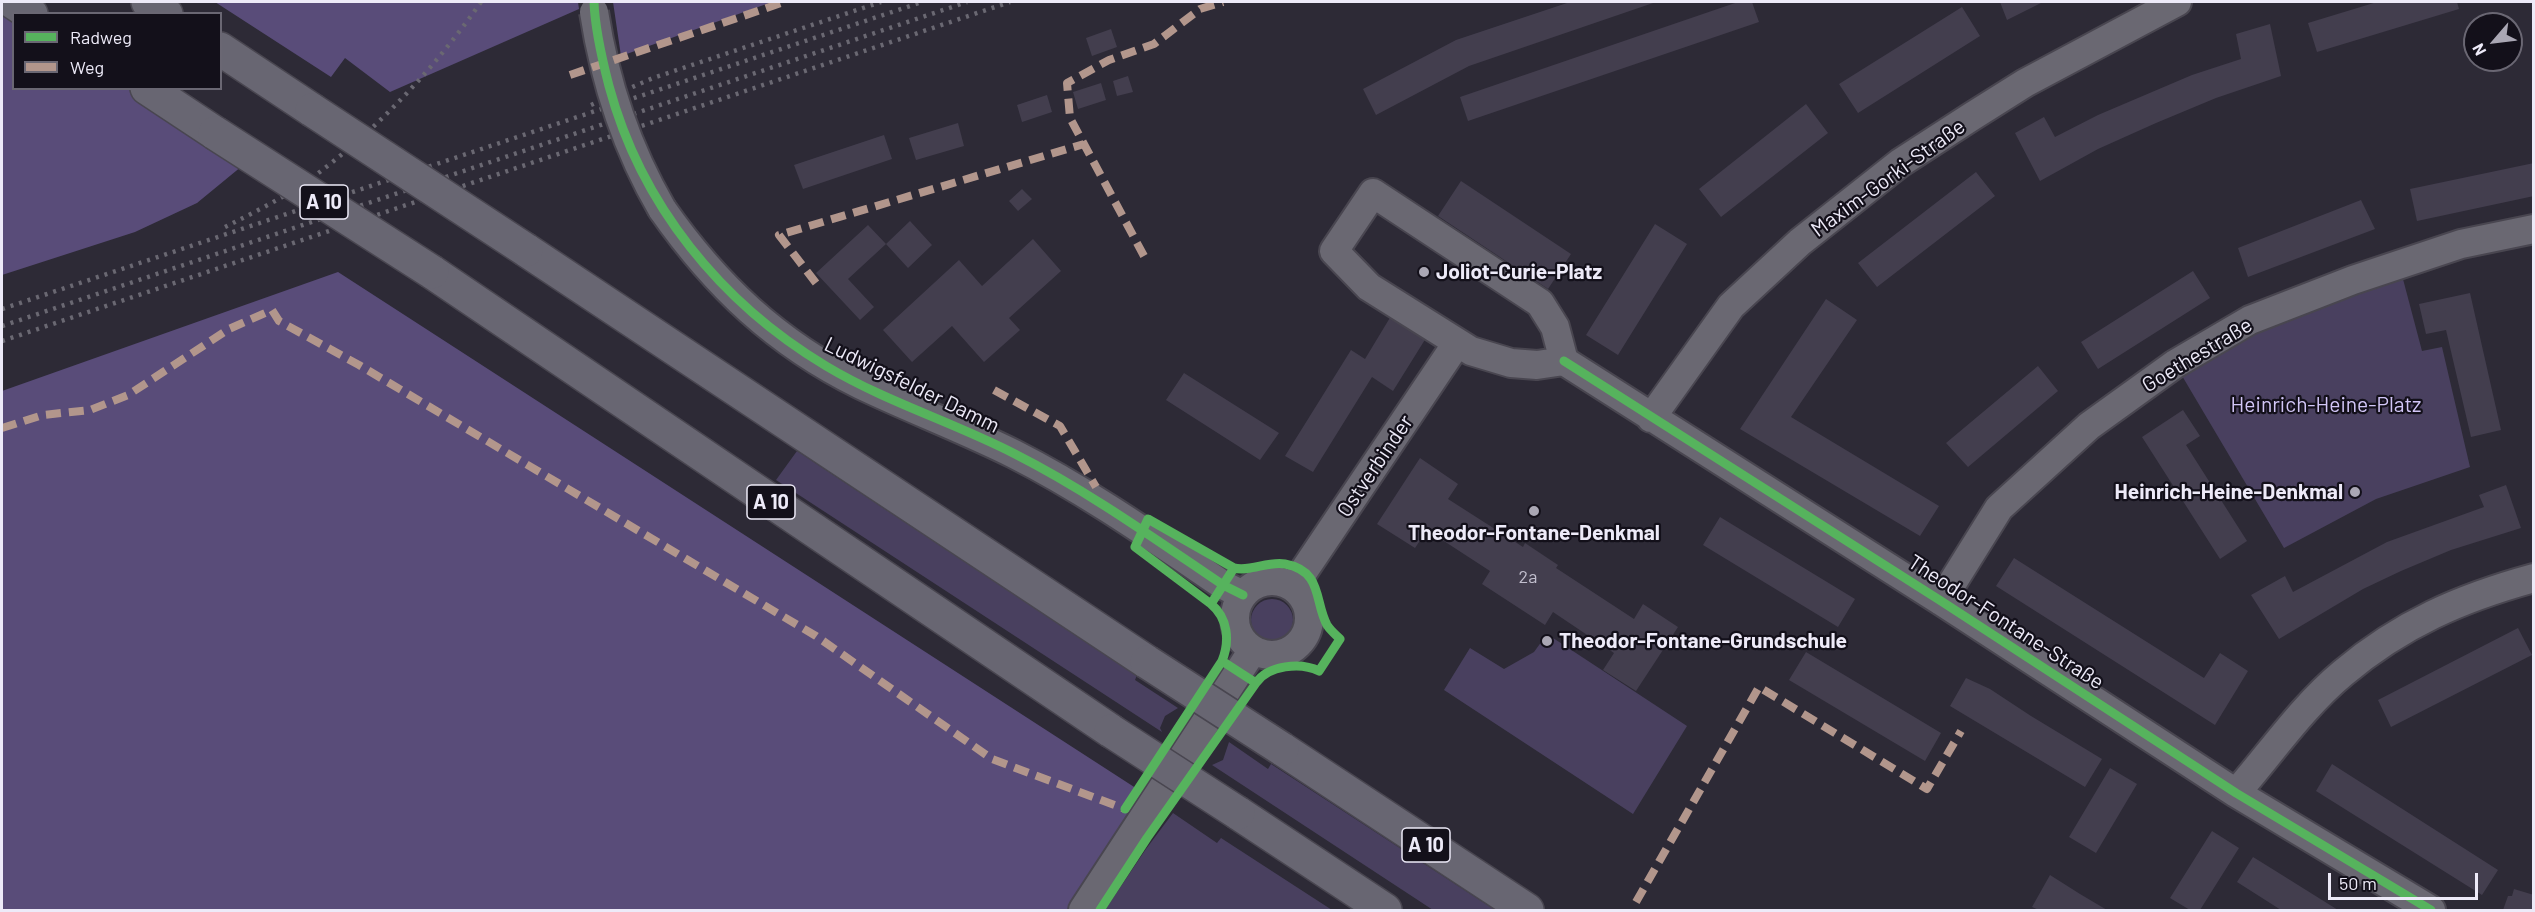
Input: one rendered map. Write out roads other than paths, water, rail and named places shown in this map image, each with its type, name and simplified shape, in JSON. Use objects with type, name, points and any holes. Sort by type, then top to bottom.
[{"type":"highway","points":[[13,2],[29,12]]},
{"type":"highway","points":[[148,2],[163,12]]},
{"type":"highway","name":"A 10","points":[[222,50],[1147,662],[1527,910]]},
{"type":"highway","name":"A 10","points":[[150,90],[432,272],[1111,731],[1385,910]]},
{"type":"street","name":"Maxim-Gorki-Straße","points":[[1651,418],[1731,306],[1800,242],[1900,163],[2025,83],[2177,2]]},
{"type":"street","name":"Ludwigsfelder Damm","points":[[594,7],[605,72],[619,121],[638,165],[662,209],[685,242],[725,289],[771,330],[860,385],[1015,454],[1076,489],[1223,585],[1243,595]]},
{"type":"street","points":[[1373,193],[1540,303],[1555,327],[1564,361],[1537,364],[1511,363],[1483,356],[1457,343],[1369,287],[1334,251],[1373,193]]},
{"type":"street","name":"Goethestraße","points":[[1941,601],[1999,508],[2089,426],[2175,364],[2250,320],[2353,280],[2461,244],[2534,230]]},
{"type":"street","name":"Ostverbinder","points":[[1293,588],[1457,343]]},
{"type":"street","name":"Theodor-Fontane-Straße","points":[[1564,361],[1941,601],[2236,794],[2431,910]]},
{"type":"street","points":[[2236,794],[2308,708],[2335,681],[2404,628],[2483,591],[2534,578]]},
{"type":"street","points":[[1275,581],[1293,588],[1304,600],[1308,611],[1308,628],[1302,639],[1294,648],[1277,655],[1253,650],[1240,636],[1236,625],[1237,606],[1243,595],[1252,587],[1263,582],[1275,581]]},
{"type":"street","points":[[1083,910],[1253,650]]},
{"type":"railway","points":[[225,227],[299,187],[358,141],[424,75],[481,2]]},
{"type":"railway","points":[[591,105],[653,78],[881,2]]},
{"type":"railway","points":[[2,309],[922,2]]},
{"type":"railway","points":[[2,326],[967,2]]},
{"type":"railway","points":[[2,341],[1010,2]]},
{"type":"place","name":"Joliot-Curie-Platz","points":[[1424,272]]},
{"type":"place","name":"Heinrich-Heine-Denkmal","points":[[2355,492]]},
{"type":"place","name":"Theodor-Fontane-Denkmal","points":[[1534,511]]},
{"type":"place","name":"Theodor-Fontane-Grundschule","points":[[1547,641]]},
{"type":"park label","name":"Heinrich-Heine-Platz","points":[[2326,405]]}]
